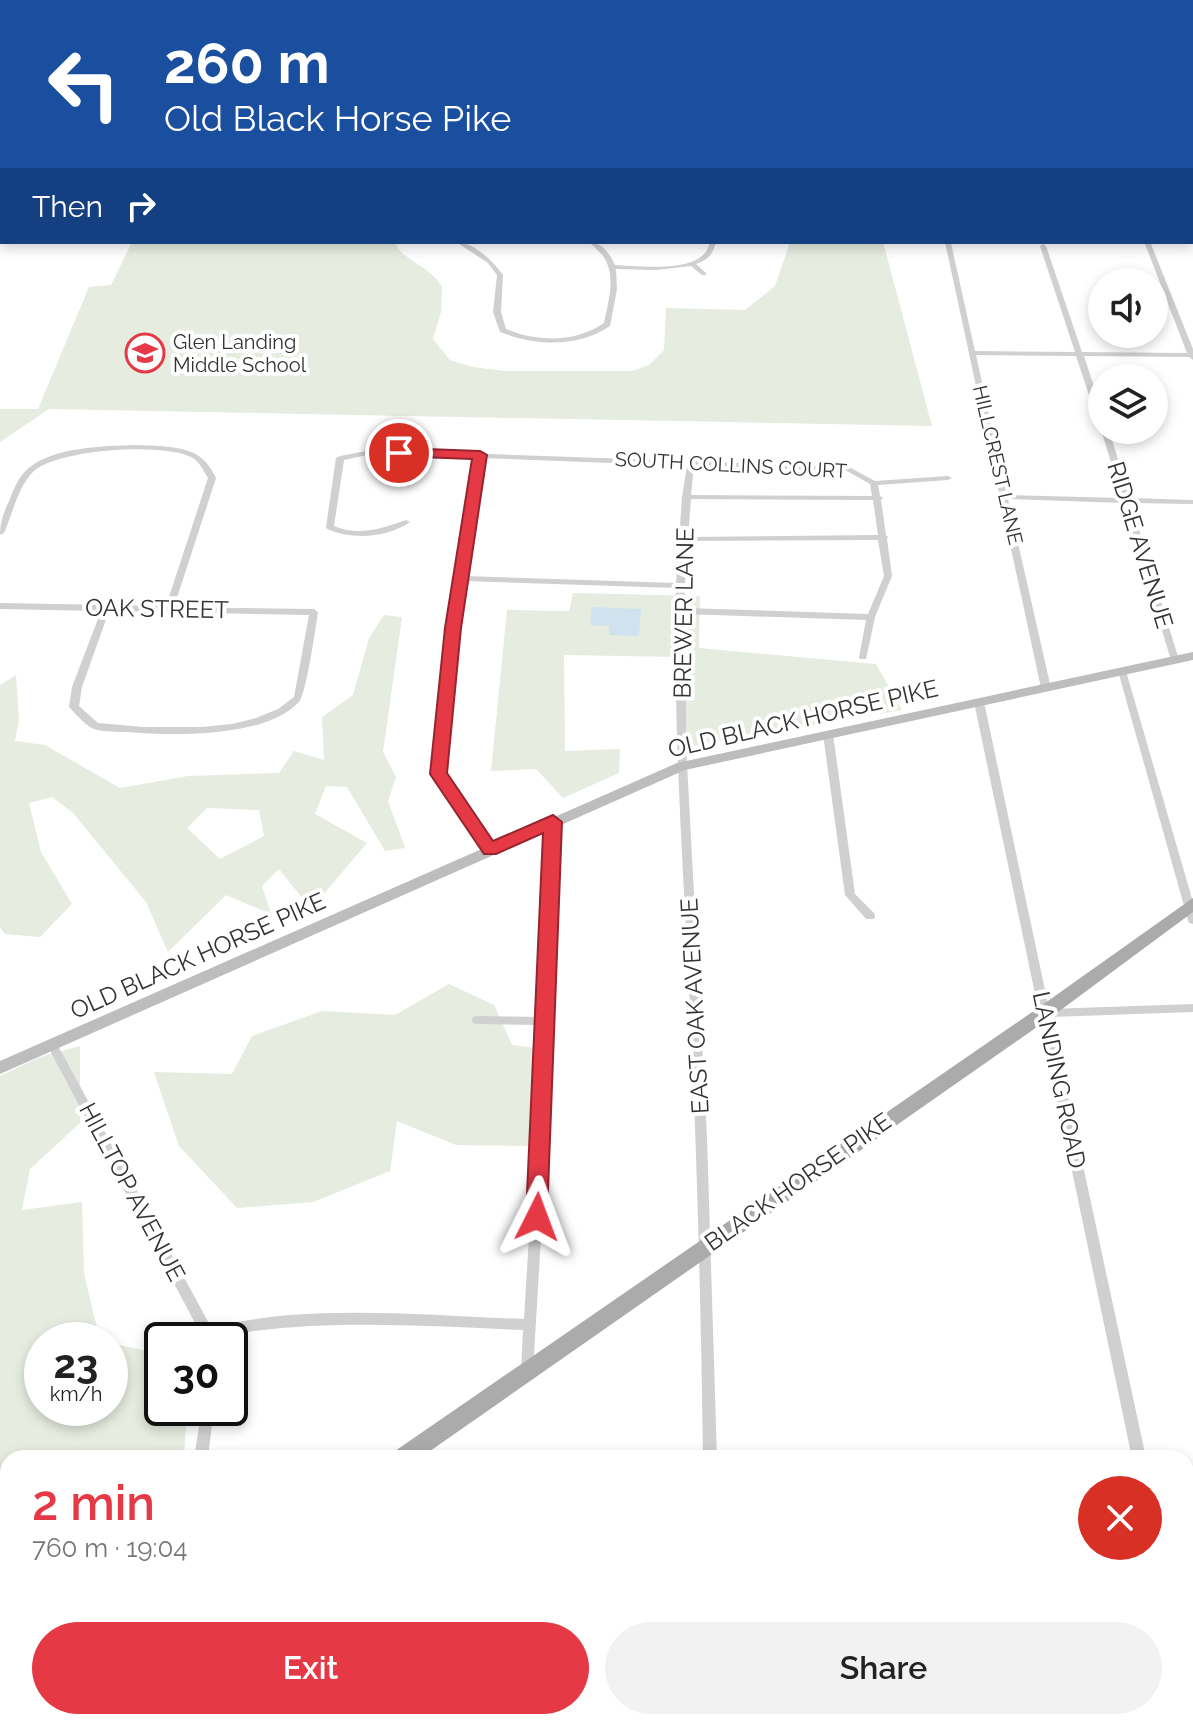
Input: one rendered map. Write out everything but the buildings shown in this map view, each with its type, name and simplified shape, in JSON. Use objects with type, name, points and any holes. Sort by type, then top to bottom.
[{"type":"main road","name":"BLACK HORSE PIKE","points":[[413,1450],[1192,910]]},
{"type":"street","points":[[462,244],[496,268],[500,275],[499,324],[503,330],[520,336],[571,339],[602,329],[607,324],[615,267],[608,254],[595,244]]},
{"type":"street","points":[[615,267],[691,263],[707,257],[712,252],[713,244]]},
{"type":"street","name":"HILLCREST LANE","points":[[948,244],[1046,688]]},
{"type":"street","points":[[972,353],[1193,356],[1148,244]]},
{"type":"street","points":[[1043,246],[1088,379]]},
{"type":"street","points":[[691,263],[704,274]]},
{"type":"street","name":"RIDGE AVENUE","points":[[1109,444],[1175,660]]},
{"type":"street","points":[[0,533],[31,469],[64,452],[85,449],[174,451],[192,455],[204,463],[212,478],[169,609]]},
{"type":"street","name":"SOUTH COLLINS COURT","points":[[406,522],[388,530],[354,533],[333,530],[328,523],[343,457],[372,452],[691,461],[849,469],[874,483],[948,478]]},
{"type":"street","points":[[480,455],[461,578],[439,774],[490,849]]},
{"type":"street","name":"BREWER LANE","points":[[682,766],[681,611],[686,497],[691,461]]},
{"type":"street","points":[[863,657],[871,617],[888,576],[879,498],[874,483]]},
{"type":"street","points":[[686,497],[879,498]]},
{"type":"street","points":[[1006,497],[1193,502]]},
{"type":"street","points":[[685,539],[884,537]]},
{"type":"street","points":[[461,578],[683,586]]},
{"type":"street","name":"OAK STREET","points":[[0,606],[169,609],[314,612],[298,698],[289,708],[252,725],[115,729],[95,726],[74,707],[77,687],[106,608]]},
{"type":"street","points":[[681,611],[871,617]]},
{"type":"street","name":"OLD BLACK HORSE PIKE","points":[[0,1068],[682,766],[1193,656]]},
{"type":"street","points":[[1122,671],[1192,910]]},
{"type":"street","name":"LANDING ROAD","points":[[979,702],[1004,807],[1044,1013],[1137,1450]]},
{"type":"street","points":[[828,734],[850,895],[870,916]]},
{"type":"street","name":"EAST OAK AVENUE","points":[[682,766],[706,1246],[710,1450]]},
{"type":"street","points":[[527,1371],[553,822]]},
{"type":"street","points":[[1044,1013],[1193,1008]]},
{"type":"street","points":[[477,1020],[545,1021]]},
{"type":"street","name":"HILLTOP AVENUE","points":[[52,1045],[202,1322]]},
{"type":"street","points":[[248,1327],[352,1318],[530,1325]]},
{"type":"street","points":[[202,1450],[205,1426]]},
{"type":"shaded area","points":[[131,244],[396,244],[403,254],[431,274],[442,287],[441,312],[433,339],[450,360],[505,371],[632,371],[649,365],[664,350],[666,308],[745,310],[775,286],[789,244],[884,244],[932,426],[49,409],[0,442],[0,409],[38,409],[89,287],[111,285]]},
{"type":"shaded area","points":[[573,593],[700,596],[699,648],[876,664],[902,710],[688,747],[681,657],[564,655],[565,751],[620,749],[619,773],[563,798],[536,769],[491,771],[507,610],[569,611]]},
{"type":"shaded area","points":[[384,615],[402,617],[383,752],[396,777],[388,801],[405,848],[385,851],[347,787],[326,786],[315,814],[367,843],[311,909],[279,869],[262,886],[271,914],[226,895],[168,952],[146,902],[73,813],[52,797],[29,803],[41,852],[72,904],[40,937],[5,934],[0,927],[0,685],[16,675],[19,720],[15,741],[45,745],[120,788],[188,776],[279,773],[294,751],[324,760],[322,717],[353,695],[369,638]],"holes":[[[207,808],[259,810],[264,836],[220,859],[187,828]]]},
{"type":"shaded area","points":[[449,984],[494,1005],[512,1045],[537,1048],[532,1146],[456,1145],[397,1121],[390,1171],[313,1202],[237,1208],[179,1146],[154,1072],[232,1074],[252,1036],[322,1011],[395,1015]]},
{"type":"shaded area","points":[[80,1046],[80,1123],[30,1169],[22,1210],[82,1202],[84,1274],[96,1322],[24,1322],[24,1426],[128,1426],[128,1347],[144,1350],[144,1426],[186,1426],[184,1450],[0,1450],[0,1076],[40,1057]]},
{"type":"water","points":[[592,607],[641,609],[639,636],[609,635],[609,626],[590,625]]},
{"type":"place","name":"Glen Landing Middle School","points":[[145,353]]},
{"type":"route","points":[[399,453],[480,455],[453,628],[439,774],[490,849],[553,822],[537,1217]]}]
